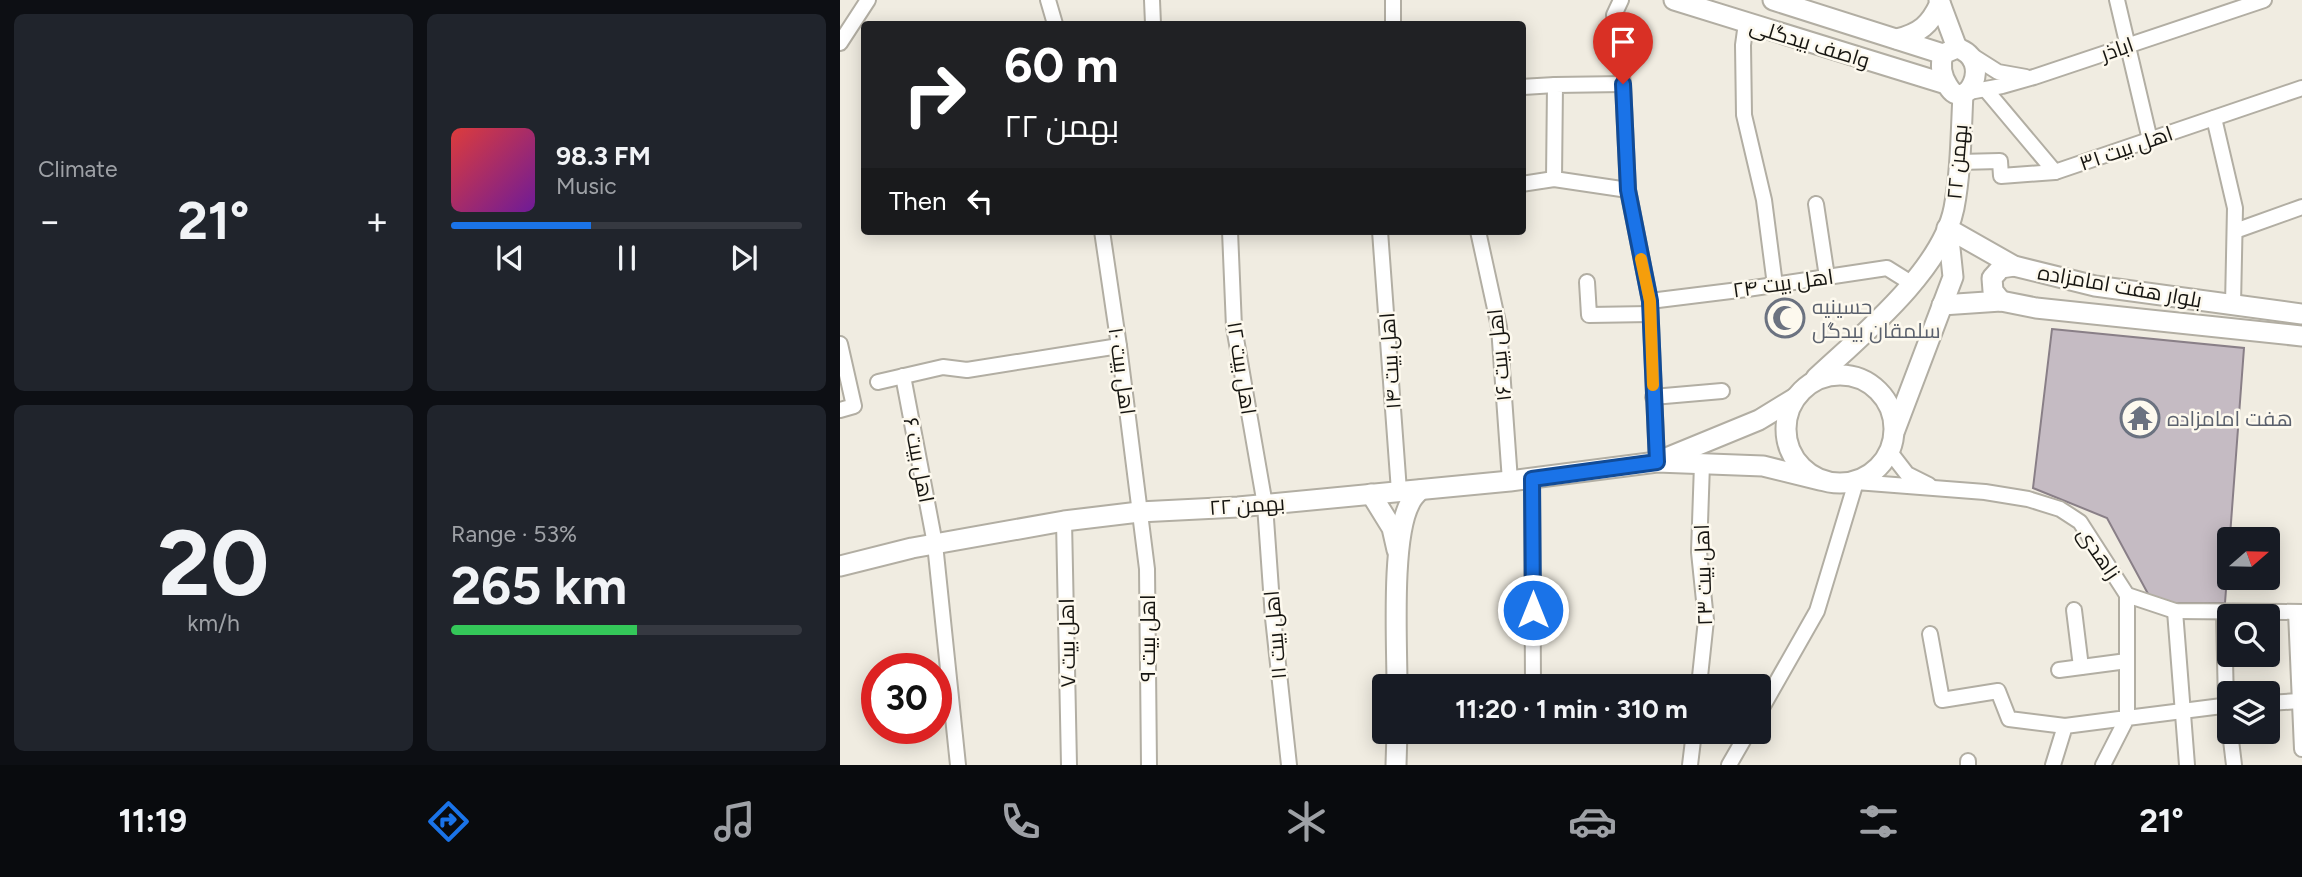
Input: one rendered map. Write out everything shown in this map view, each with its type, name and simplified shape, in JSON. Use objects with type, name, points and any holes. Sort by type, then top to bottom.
[{"type":"street","points":[[1048,0],[1054,21]]},
{"type":"street","points":[[1152,0],[1153,21]]},
{"type":"street","points":[[1393,0],[1393,21]]},
{"type":"street","points":[[1621,0],[1614,15],[1623,84],[1628,190],[1650,307],[1657,462]]},
{"type":"street","name":"واصف بیدگلی","points":[[1674,0],[1966,90]]},
{"type":"street","name":"واصف بیدگلی","points":[[1773,0],[1817,7],[1897,39],[1955,51]]},
{"type":"street","points":[[2117,0],[2150,140]]},
{"type":"street","name":"اباذر","points":[[1966,90],[2034,77],[2264,0]]},
{"type":"street","points":[[840,43],[864,1]]},
{"type":"street","points":[[1897,39],[1923,28],[1933,19],[1943,1]]},
{"type":"street","points":[[1943,1],[1955,51]]},
{"type":"street","points":[[1746,23],[1743,46],[1744,115],[1764,200],[1775,285]]},
{"type":"street","points":[[1955,51],[1998,72],[2034,77]]},
{"type":"street","points":[[1955,51],[1941,64],[2054,172]]},
{"type":"street","points":[[1955,51],[1970,57],[1975,77],[1973,86],[1966,90]]},
{"type":"street","points":[[1526,87],[1623,84]]},
{"type":"street","points":[[1554,179],[1555,85]]},
{"type":"street","name":"اهل بیت ۳۱","points":[[1959,162],[2000,161],[2001,176],[2054,172],[2302,88]]},
{"type":"street","name":"۲۲ بهمن","points":[[1813,382],[1888,309],[1938,248],[1954,208],[1966,90]]},
{"type":"street","points":[[2214,118],[2235,208],[2232,305]]},
{"type":"street","points":[[1526,183],[1554,179],[1628,190]]},
{"type":"street","points":[[1816,204],[1827,277]]},
{"type":"street","points":[[2235,231],[2302,207]]},
{"type":"street","name":"۲۲ بهمن","points":[[1895,430],[1953,278],[1948,228]]},
{"type":"street","name":"بلوار هفت امامزاده","points":[[1948,228],[2014,266],[2095,286],[2302,314]]},
{"type":"street","name":"اهل بیت ۱۰","points":[[1102,235],[1119,346],[1139,512]]},
{"type":"street","name":"اهل بیت ۱۲","points":[[1230,235],[1234,327],[1265,505]]},
{"type":"street","name":"اهل بیت ۱۴","points":[[1380,235],[1399,491]]},
{"type":"street","name":"اهل بیت ۱۶","points":[[1479,235],[1499,327],[1510,481]]},
{"type":"street","points":[[2001,301],[1993,291],[1992,278],[2001,268],[2014,266]]},
{"type":"street","name":"اهل بیت ۲۴","points":[[1587,282],[1589,315],[1887,268],[1911,283]]},
{"type":"street","name":"بلوار هفت امامزاده","points":[[1942,305],[2001,301],[2036,309],[2302,336]]},
{"type":"street","points":[[840,344],[854,406],[840,410]]},
{"type":"street","points":[[878,382],[943,368],[967,370],[1119,346]]},
{"type":"street","points":[[1835,375],[1858,377],[1877,389],[1891,408],[1895,430],[1890,453],[1876,471],[1856,482],[1838,484],[1820,480],[1800,466],[1788,445],[1786,421],[1795,398],[1813,382],[1835,375]]},
{"type":"street","name":"اهل بیت ۶","points":[[903,376],[935,544],[958,765]]},
{"type":"street","points":[[1653,397],[1722,391]]},
{"type":"street","name":"۲۲ بهمن","points":[[1657,462],[1759,419],[1795,398]]},
{"type":"street","name":"زاهدی","points":[[1890,453],[1907,474],[1936,489]]},
{"type":"street","name":"۲۲ بهمن","points":[[840,566],[935,544],[1064,521],[1139,512],[1265,505],[1532,479],[1657,462],[1763,466],[1820,480]]},
{"type":"street","name":"اهل بیت ۲۳","points":[[1700,674],[1706,620],[1699,552],[1702,464]]},
{"type":"street","points":[[1532,479],[1533,674]]},
{"type":"street","points":[[1771,692],[1817,611],[1856,482]]},
{"type":"street","name":"زاهدی","points":[[1856,482],[1985,492],[2028,499],[2060,509],[2080,522],[2126,595],[2175,611],[2217,612]]},
{"type":"street","points":[[1397,674],[1398,554],[1409,503],[1420,489]]},
{"type":"street","points":[[1371,494],[1392,528],[1398,554]]},
{"type":"street","name":"اهل بیت ۱۱","points":[[1265,505],[1273,618],[1289,765]]},
{"type":"street","name":"اهل بیت ۹","points":[[1139,512],[1147,569],[1149,765]]},
{"type":"street","name":"اهل بیت ۷","points":[[1064,521],[1069,765]]},
{"type":"street","points":[[2103,765],[2127,718],[2126,595]]},
{"type":"street","points":[[2074,610],[2081,667]]},
{"type":"street","points":[[2175,611],[2181,710],[2188,765]]},
{"type":"street","name":"زاهدی","points":[[2280,612],[2299,612]]},
{"type":"street","points":[[2299,612],[2302,749]]},
{"type":"street","points":[[1930,634],[1942,700],[1998,691],[2009,719],[2066,726],[2217,706]]},
{"type":"street","points":[[2059,670],[2127,661]]},
{"type":"street","points":[[2280,702],[2300,701]]},
{"type":"street","points":[[2053,765],[2066,726]]},
{"type":"street","points":[[1396,744],[1396,765]]},
{"type":"street","points":[[1690,765],[1693,744]]},
{"type":"street","points":[[1729,765],[1741,744]]},
{"type":"street","points":[[2232,744],[2234,765]]},
{"type":"building","name":"هفت امامزاده","points":[[2052,329],[2244,348],[2231,527],[2217,527],[2217,590],[2226,590],[2225,603],[2153,603],[2107,518],[2033,488]]},
{"type":"slow traffic","points":[[1641,259],[1650,301],[1653,385]]},
{"type":"place","name":"حسینیه سلمقان بیدگل","points":[[1785,318]]},
{"type":"place","name":"هفت امامزاده","points":[[2140,418]]},
{"type":"route","points":[[1533,610],[1532,479],[1657,462],[1650,301],[1628,190],[1623,84]]}]
